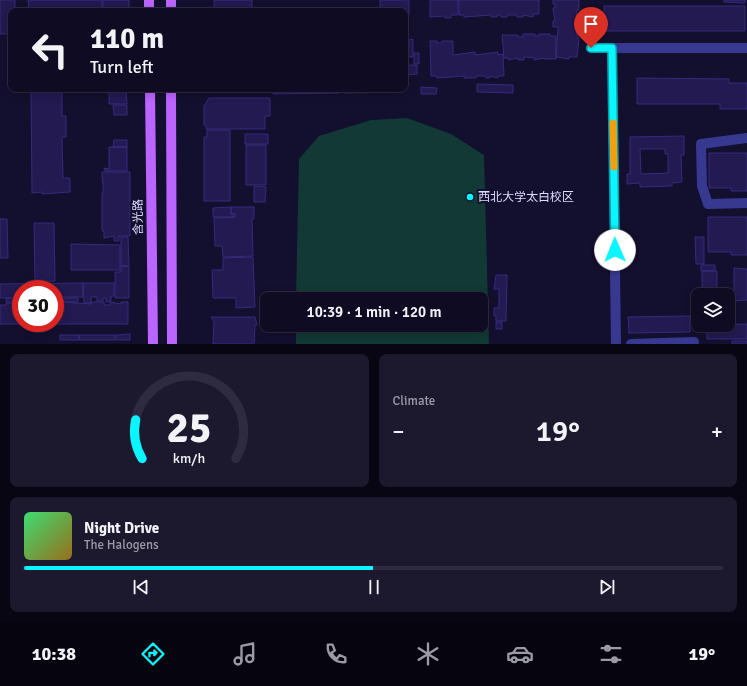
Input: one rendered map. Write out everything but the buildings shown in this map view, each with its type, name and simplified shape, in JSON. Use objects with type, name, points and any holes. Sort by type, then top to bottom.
[{"type":"main road","name":"含光路","points":[[150,92],[153,344]]},
{"type":"main road","points":[[171,92],[172,344]]},
{"type":"street","points":[[591,48],[747,48]]},
{"type":"street","points":[[612,48],[616,344]]},
{"type":"street","points":[[747,138],[701,144],[702,186],[708,204],[747,204]]},
{"type":"street","points":[[631,344],[694,342]]},
{"type":"green space","points":[[407,118],[451,134],[484,155],[488,292],[296,292],[299,159],[319,136],[371,120]]},
{"type":"green space","points":[[488,306],[489,344],[296,344],[296,332],[488,332]]},
{"type":"slow traffic","points":[[613,123],[614,167]]},
{"type":"place","name":"西北大学太白校区","points":[[470,197]]},
{"type":"route","points":[[591,48],[612,48],[615,250]]}]
